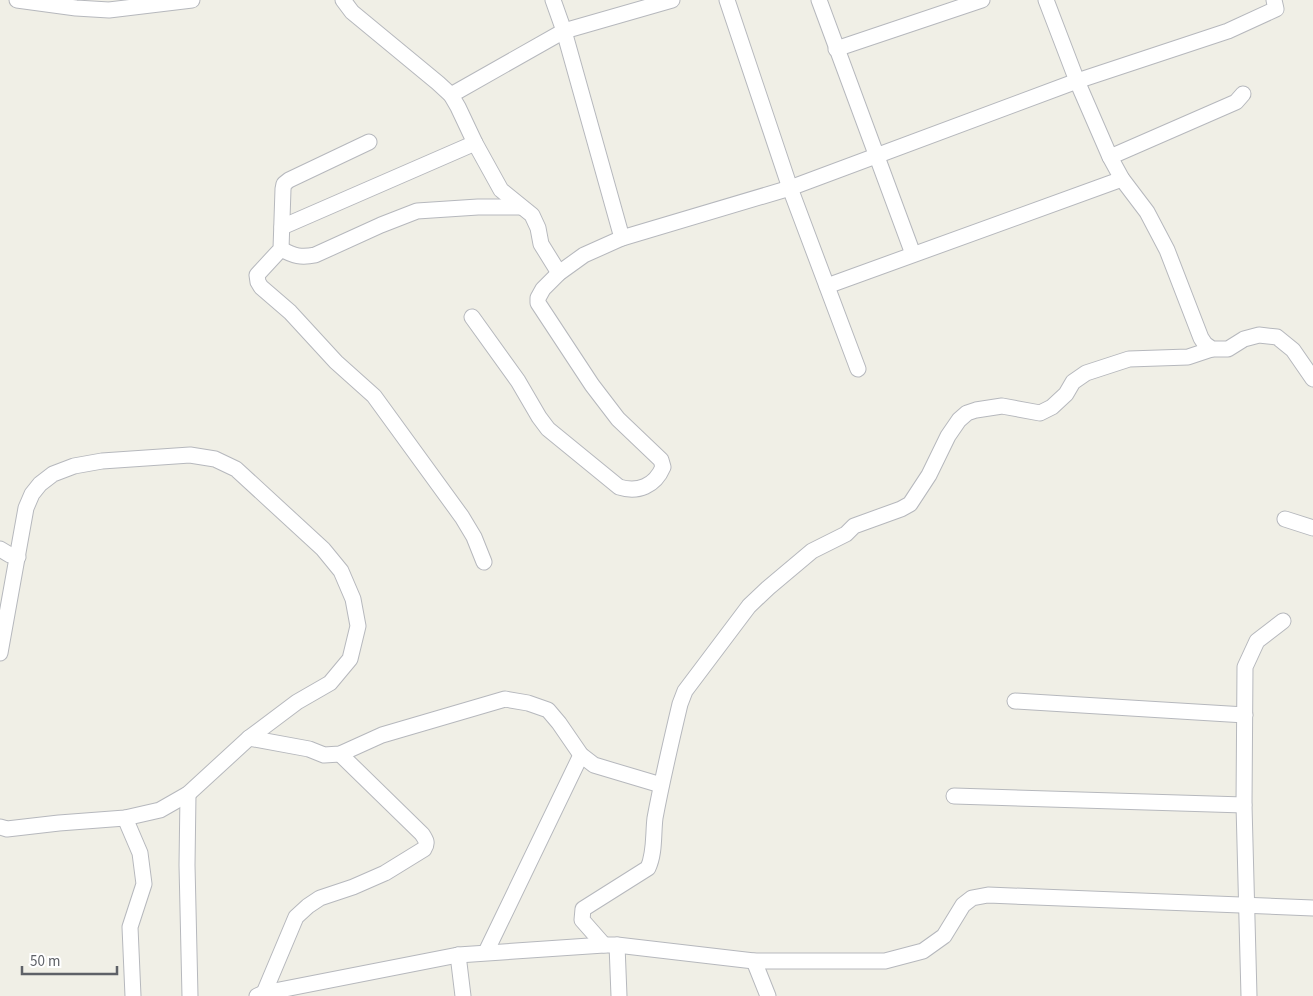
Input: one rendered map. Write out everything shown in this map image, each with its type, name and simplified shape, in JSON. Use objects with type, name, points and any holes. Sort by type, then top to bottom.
[{"type":"street","points":[[17,0],[76,8],[109,10],[192,0]]},
{"type":"street","points":[[94,0],[109,10]]},
{"type":"street","points":[[343,0],[352,12],[451,95],[501,190],[532,215],[538,228],[541,244],[559,273]]},
{"type":"street","points":[[553,0],[564,31],[622,238]]},
{"type":"street","points":[[451,95],[564,31],[672,0]]},
{"type":"street","points":[[727,0],[790,188],[858,369]]},
{"type":"street","points":[[819,0],[913,254]]},
{"type":"street","points":[[836,49],[982,0]]},
{"type":"street","points":[[1046,0],[1077,81],[1110,157],[1122,179],[1147,212],[1167,250],[1201,338],[1212,349]]},
{"type":"street","points":[[472,318],[518,380],[548,429],[618,487],[634,489],[649,485],[660,475],[663,467],[661,460],[618,419],[592,385],[538,303],[538,298],[543,290],[559,273],[584,255],[622,238],[790,188],[1077,81],[1228,31],[1276,9],[1274,0]]},
{"type":"street","points":[[1110,157],[1236,102],[1243,94]]},
{"type":"street","points":[[369,142],[284,184],[281,249],[257,275],[258,282],[261,287],[290,312],[336,362],[374,396],[462,517],[474,537],[484,562]]},
{"type":"street","points":[[282,227],[475,143]]},
{"type":"street","points":[[827,286],[1122,179]]},
{"type":"street","points":[[281,249],[294,256],[315,255],[417,211],[478,207],[520,207]]},
{"type":"street","points":[[619,996],[611,945],[582,920],[582,912],[586,906],[648,868],[651,861],[653,833],[661,785],[680,704],[686,691],[750,606],[768,588],[812,551],[846,534],[854,526],[910,504],[929,475],[948,436],[959,420],[967,413],[1002,406],[1040,413],[1052,407],[1066,394],[1073,382],[1093,370],[1129,359],[1188,357],[1212,349],[1228,349],[1244,339],[1259,335],[1277,337],[1294,350],[1313,379]]},
{"type":"street","points":[[0,653],[26,508],[29,501],[40,484],[54,474],[74,466],[102,461],[190,455],[214,459],[236,469],[323,549],[341,571],[353,599],[358,626],[350,659],[330,683],[297,702],[249,738],[188,794],[160,810],[125,818],[7,829],[0,827]]},
{"type":"street","points":[[1285,519],[1313,528]]},
{"type":"street","points":[[0,548],[18,557]]},
{"type":"street","points":[[1250,996],[1244,805],[1245,667],[1257,641],[1283,621]]},
{"type":"street","points":[[249,738],[309,749],[324,755],[340,754],[382,734],[505,699],[528,702],[548,710],[581,755],[594,765],[661,785]]},
{"type":"street","points":[[1015,702],[1245,716]]},
{"type":"street","points":[[260,994],[296,917],[320,898],[353,887],[385,873],[424,849],[427,845],[422,834],[340,754]]},
{"type":"street","points":[[486,952],[581,755]]},
{"type":"street","points":[[188,794],[187,865],[190,996]]},
{"type":"street","points":[[954,796],[1244,805]]},
{"type":"street","points":[[125,818],[140,853],[144,884],[130,927],[134,996]]},
{"type":"street","points":[[260,994],[458,955],[611,945],[754,961],[885,961],[923,951],[944,936],[963,905],[972,898],[988,895],[1313,908]]},
{"type":"street","points":[[458,955],[463,996]]},
{"type":"street","points":[[754,961],[768,996]]}]
